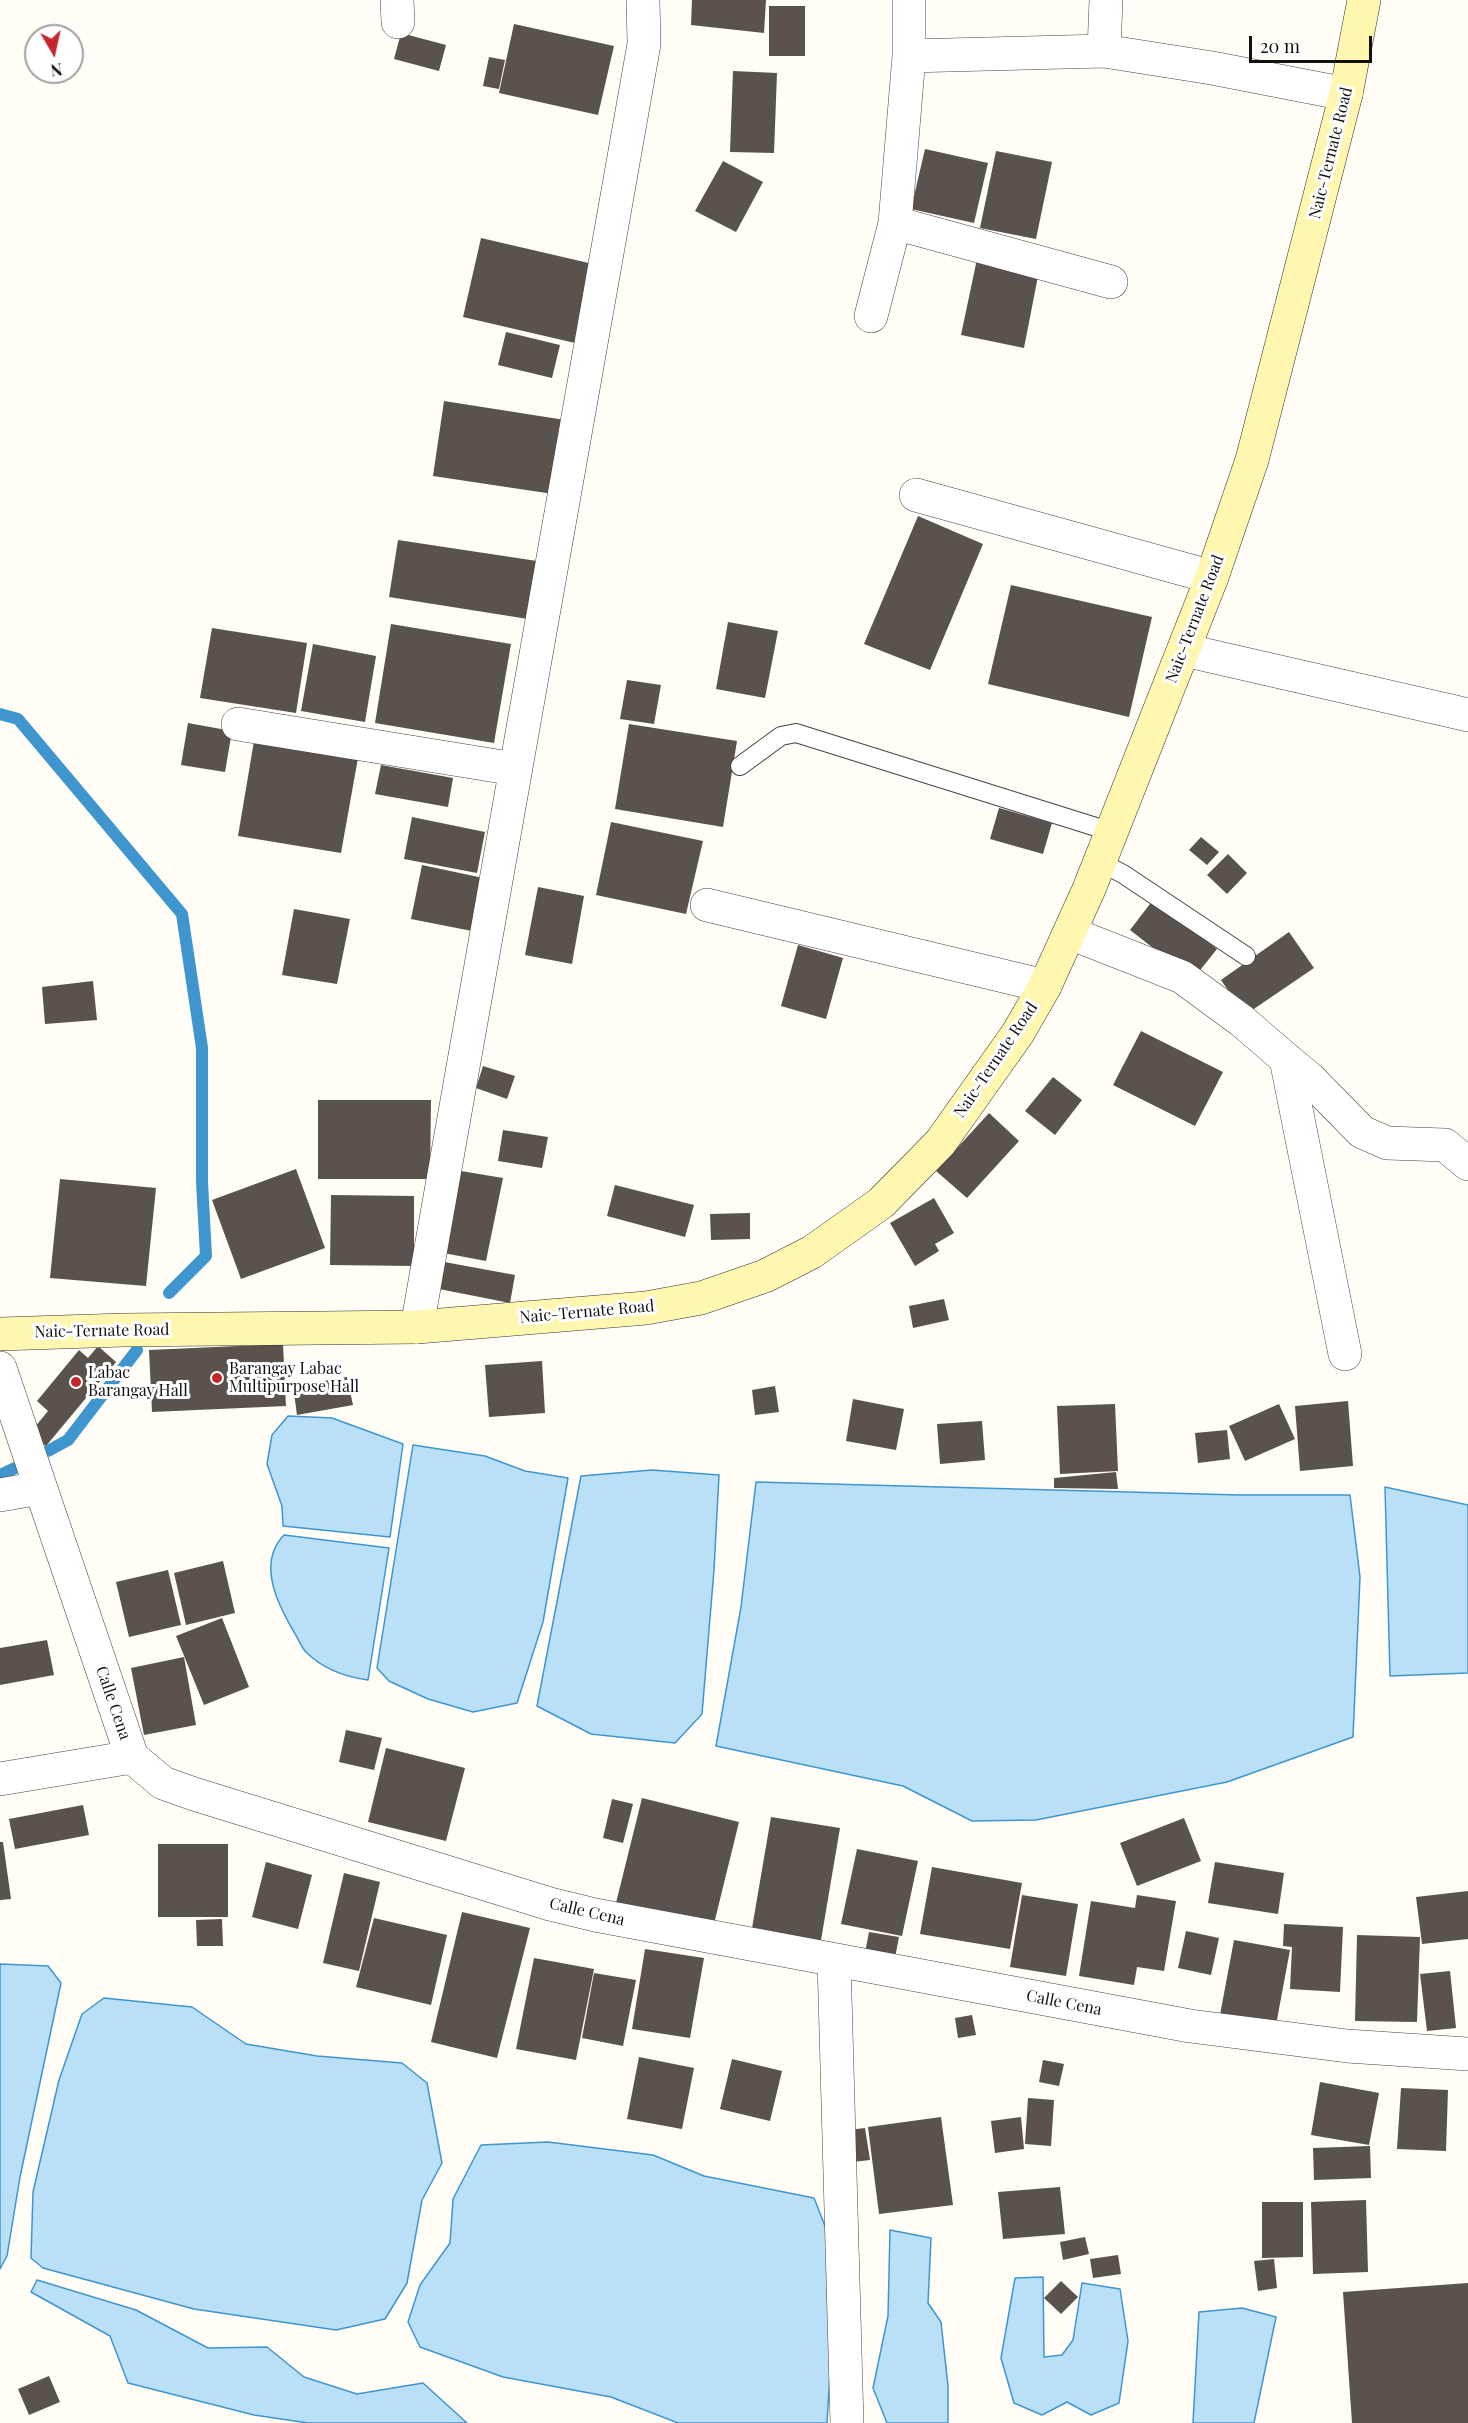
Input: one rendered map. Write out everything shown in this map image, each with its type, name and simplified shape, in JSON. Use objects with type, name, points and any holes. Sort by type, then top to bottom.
[{"type":"main road","name":"Naic-Ternate Road","points":[[0,1334],[124,1330],[417,1327],[646,1308],[701,1298],[765,1276],[812,1252],[881,1203],[940,1143],[1018,1033],[1045,986],[1106,847],[1212,577],[1252,460],[1346,94],[1364,0]]},
{"type":"street","points":[[417,1327],[644,44],[643,0]]},
{"type":"street","points":[[871,316],[895,223],[909,56],[909,0]]},
{"type":"street","points":[[1104,51],[1106,0]]},
{"type":"street","points":[[909,56],[1104,51],[1212,68],[1346,94]]},
{"type":"street","points":[[895,223],[1112,282]]},
{"type":"street","points":[[916,495],[1212,577]]},
{"type":"street","points":[[1184,650],[1468,715]]},
{"type":"street","points":[[238,724],[515,769]]},
{"type":"street","points":[[707,905],[1045,986]]},
{"type":"street","points":[[1070,933],[1182,978],[1242,1021],[1310,1079],[1362,1132],[1387,1143],[1445,1145],[1468,1164]]},
{"type":"street","points":[[1286,1059],[1346,1354]]},
{"type":"street","name":"Calle Cena","points":[[0,1368],[132,1757],[163,1783],[550,1904],[607,1917],[1190,2026],[1347,2046],[1468,2054]]},
{"type":"street","points":[[0,1495],[40,1488]]},
{"type":"street","points":[[0,1779],[132,1757]]},
{"type":"street","points":[[834,1960],[847,2423]]},
{"type":"lane","points":[[740,766],[781,736],[796,733],[1106,847],[1123,874],[1246,956]]},
{"type":"water","points":[[288,1416],[332,1418],[403,1444],[390,1537],[283,1526],[282,1506],[267,1464],[272,1435]]},
{"type":"water","points":[[413,1445],[485,1456],[525,1471],[568,1478],[543,1622],[517,1703],[473,1712],[428,1699],[389,1681],[377,1668]]},
{"type":"water","points":[[652,1470],[719,1475],[702,1714],[675,1743],[591,1734],[537,1706],[581,1476]]},
{"type":"water","points":[[756,1482],[1239,1495],[1350,1495],[1360,1577],[1353,1737],[1227,1782],[1036,1820],[972,1821],[903,1786],[716,1746],[741,1607]]},
{"type":"water","points":[[1385,1487],[1468,1505],[1468,1673],[1390,1676]]},
{"type":"water","points":[[284,1535],[389,1548],[368,1680],[351,1677],[327,1668],[306,1652],[301,1645],[281,1609],[272,1583],[272,1558],[276,1546]]},
{"type":"water","points":[[0,1964],[48,1966],[61,1983],[20,2177],[7,2256],[0,2269]]},
{"type":"water","points":[[104,1998],[192,2007],[246,2044],[317,2056],[402,2063],[427,2083],[442,2163],[422,2200],[407,2283],[385,2319],[336,2330],[194,2309],[43,2268],[31,2258],[33,2192],[59,2080],[82,2014]]},
{"type":"water","points":[[548,2142],[653,2155],[704,2176],[814,2198],[827,2231],[830,2372],[827,2423],[678,2423],[611,2397],[503,2377],[420,2347],[408,2322],[420,2285],[450,2243],[453,2199],[481,2145]]},
{"type":"water","points":[[890,2230],[931,2238],[928,2303],[941,2322],[948,2386],[948,2423],[887,2423],[873,2388],[888,2316]]},
{"type":"water","points":[[1043,2277],[1044,2357],[1062,2355],[1073,2340],[1082,2283],[1120,2289],[1128,2341],[1119,2403],[1091,2415],[1067,2402],[1042,2415],[1014,2403],[1001,2358],[1015,2278]]},
{"type":"water","points":[[37,2280],[136,2310],[208,2348],[267,2347],[304,2377],[357,2394],[423,2383],[467,2423],[308,2423],[254,2415],[128,2383],[110,2336],[31,2292]]},
{"type":"water","points":[[1242,2308],[1276,2317],[1254,2423],[1193,2423],[1199,2312]]},
{"type":"building","points":[[692,0],[766,0],[764,33],[691,25]]},
{"type":"building","points":[[769,6],[805,6],[805,56],[769,56]]},
{"type":"building","points":[[514,24],[614,46],[598,115],[499,93]]},
{"type":"building","points":[[401,33],[446,45],[439,71],[394,59]]},
{"type":"building","points":[[489,57],[505,60],[499,89],[483,86]]},
{"type":"building","points":[[733,71],[777,73],[774,153],[730,152]]},
{"type":"building","points":[[925,149],[988,163],[974,223],[911,209]]},
{"type":"building","points":[[996,151],[1052,162],[1036,239],[980,228]]},
{"type":"building","points":[[723,161],[763,182],[736,232],[695,211]]},
{"type":"building","points":[[481,238],[593,264],[575,343],[463,317]]},
{"type":"building","points":[[977,259],[1039,271],[1024,348],[961,335]]},
{"type":"building","points":[[506,332],[560,345],[552,378],[498,365]]},
{"type":"building","points":[[444,401],[565,420],[553,494],[433,476]]},
{"type":"building","points":[[918,516],[983,544],[930,670],[864,644]]},
{"type":"building","points":[[398,540],[537,561],[528,619],[389,597]]},
{"type":"building","points":[[1011,585],[1152,617],[1129,717],[988,684]]},
{"type":"building","points":[[728,622],[778,631],[765,698],[716,689]]},
{"type":"building","points":[[391,624],[511,644],[494,743],[375,723]]},
{"type":"building","points":[[212,628],[307,643],[296,713],[200,698]]},
{"type":"building","points":[[313,644],[376,656],[365,722],[301,711]]},
{"type":"building","points":[[627,680],[661,685],[654,724],[620,719]]},
{"type":"building","points":[[188,723],[232,731],[225,772],[181,765]]},
{"type":"building","points":[[629,724],[737,741],[723,827],[615,809]]},
{"type":"building","points":[[254,741],[358,758],[341,853],[238,836]]},
{"type":"building","points":[[381,765],[453,778],[448,807],[375,794]]},
{"type":"building","points":[[999,808],[1052,823],[1043,854],[990,839]]},
{"type":"building","points":[[412,817],[485,832],[477,873],[404,859]]},
{"type":"building","points":[[611,822],[703,841],[686,914],[596,895]]},
{"type":"building","points":[[1201,837],[1219,852],[1207,865],[1189,850]]},
{"type":"building","points":[[1228,854],[1247,873],[1227,894],[1207,875]]},
{"type":"building","points":[[422,865],[488,879],[477,932],[411,919]]},
{"type":"building","points":[[538,887],[584,896],[572,964],[525,955]]},
{"type":"building","points":[[1153,900],[1217,949],[1193,979],[1130,930]]},
{"type":"building","points":[[294,909],[350,919],[337,984],[282,975]]},
{"type":"building","points":[[1289,932],[1314,968],[1245,1015],[1221,980]]},
{"type":"building","points":[[798,945],[843,958],[826,1019],[781,1006]]},
{"type":"building","points":[[93,981],[97,1020],[45,1024],[42,987]]},
{"type":"building","points":[[1141,1031],[1223,1072],[1195,1126],[1113,1085]]},
{"type":"building","points":[[483,1066],[515,1076],[507,1099],[476,1088]]},
{"type":"building","points":[[1053,1077],[1082,1100],[1055,1135],[1025,1111]]},
{"type":"building","points":[[318,1100],[431,1100],[430,1179],[318,1179]]},
{"type":"building","points":[[989,1113],[1019,1141],[967,1198],[936,1171]]},
{"type":"building","points":[[503,1130],[548,1137],[542,1168],[498,1161]]},
{"type":"building","points":[[296,1169],[325,1248],[241,1279],[212,1200]]},
{"type":"building","points":[[455,1170],[503,1178],[486,1261],[438,1252]]},
{"type":"building","points":[[60,1179],[156,1188],[146,1286],[50,1278]]},
{"type":"building","points":[[615,1185],[694,1205],[685,1237],[607,1216]]},
{"type":"building","points":[[331,1195],[414,1196],[414,1266],[330,1265]]},
{"type":"building","points":[[934,1198],[954,1233],[935,1244],[939,1251],[915,1266],[890,1223]]},
{"type":"building","points":[[750,1213],[750,1239],[711,1240],[710,1214]]},
{"type":"building","points":[[439,1261],[515,1275],[510,1303],[434,1288]]},
{"type":"building","points":[[944,1299],[949,1320],[913,1328],[909,1306]]},
{"type":"building","name":"Barangay Labac Multipurpose Hall","points":[[283,1344],[286,1406],[152,1412],[149,1350]]},
{"type":"building","name":"Labac Barangay Hall","points":[[98,1346],[116,1362],[46,1446],[30,1433],[48,1411],[37,1401],[79,1350],[88,1358]]},
{"type":"building","points":[[542,1361],[545,1413],[489,1417],[485,1365]]},
{"type":"building","points":[[347,1377],[353,1405],[297,1415],[293,1386]]},
{"type":"building","points":[[775,1386],[779,1412],[755,1415],[752,1390]]},
{"type":"building","points":[[853,1399],[904,1409],[896,1450],[846,1441]]},
{"type":"building","points":[[1348,1401],[1353,1466],[1300,1471],[1295,1406]]},
{"type":"building","points":[[1115,1404],[1118,1471],[1060,1474],[1057,1406]]},
{"type":"building","points":[[1279,1404],[1295,1439],[1245,1461],[1229,1426]]},
{"type":"building","points":[[982,1421],[985,1460],[940,1464],[937,1424]]},
{"type":"building","points":[[1227,1430],[1230,1459],[1198,1463],[1195,1433]]},
{"type":"building","points":[[1116,1472],[1118,1489],[1054,1488],[1054,1478]]},
{"type":"building","points":[[223,1561],[235,1613],[186,1625],[174,1573]]},
{"type":"building","points":[[168,1570],[181,1625],[129,1637],[116,1582]]},
{"type":"building","points":[[222,1618],[249,1687],[204,1705],[176,1636]]},
{"type":"building","points":[[47,1640],[54,1675],[0,1685],[0,1648]]},
{"type":"building","points":[[184,1657],[196,1725],[144,1735],[131,1668]]},
{"type":"building","points":[[346,1730],[382,1738],[374,1770],[339,1762]]},
{"type":"building","points":[[386,1748],[465,1768],[446,1841],[368,1822]]},
{"type":"building","points":[[642,1798],[739,1822],[712,1932],[615,1907]]},
{"type":"building","points":[[612,1799],[633,1804],[623,1843],[603,1838]]},
{"type":"building","points":[[83,1805],[89,1835],[15,1849],[9,1819]]},
{"type":"building","points":[[771,1817],[840,1828],[820,1946],[751,1934]]},
{"type":"building","points":[[1184,1818],[1201,1861],[1137,1886],[1120,1843]]},
{"type":"building","points":[[0,1842],[3,1842],[11,1899],[0,1900]]},
{"type":"building","points":[[158,1844],[228,1844],[228,1917],[158,1917]]},
{"type":"building","points":[[857,1849],[918,1861],[902,1936],[841,1924]]},
{"type":"building","points":[[266,1862],[312,1875],[298,1929],[252,1917]]},
{"type":"building","points":[[1215,1862],[1284,1873],[1278,1914],[1208,1903]]},
{"type":"building","points":[[932,1867],[1022,1883],[1010,1949],[920,1934]]},
{"type":"building","points":[[344,1873],[380,1882],[359,1971],[323,1963]]},
{"type":"building","points":[[1468,1891],[1468,1939],[1422,1944],[1416,1897]]},
{"type":"building","points":[[1022,1895],[1078,1904],[1066,1976],[1010,1967]]},
{"type":"building","points":[[1137,1895],[1176,1901],[1164,1971],[1137,1967],[1134,1985],[1079,1976],[1091,1901],[1135,1908]]},
{"type":"building","points":[[462,1912],[530,1928],[497,2058],[431,2042]]},
{"type":"building","points":[[374,1918],[447,1935],[431,2005],[356,1987]]},
{"type":"building","points":[[222,1919],[223,1946],[197,1946],[196,1920]]},
{"type":"building","points":[[1284,1924],[1343,1927],[1340,1992],[1290,1989],[1292,1947],[1283,1946]]},
{"type":"building","points":[[1186,1931],[1219,1938],[1211,1975],[1178,1968]]},
{"type":"building","points":[[869,1932],[899,1937],[893,1968],[863,1963]]},
{"type":"building","points":[[1357,1935],[1420,1937],[1417,2022],[1355,2021]]},
{"type":"building","points":[[1234,1940],[1290,1950],[1276,2025],[1220,2015]]},
{"type":"building","points":[[645,1949],[704,1958],[690,2038],[632,2029]]},
{"type":"building","points":[[534,1958],[594,1969],[576,2060],[516,2049]]},
{"type":"building","points":[[1450,1971],[1456,2028],[1427,2031],[1420,1974]]},
{"type":"building","points":[[594,1973],[636,1980],[623,2046],[582,2038]]},
{"type":"building","points":[[972,2015],[976,2035],[958,2038],[955,2018]]},
{"type":"building","points":[[639,2057],[694,2068],[682,2129],[627,2119]]},
{"type":"building","points":[[732,2059],[782,2071],[770,2121],[720,2109]]},
{"type":"building","points":[[1043,2060],[1064,2064],[1059,2086],[1039,2082]]},
{"type":"building","points":[[1320,2082],[1379,2093],[1369,2145],[1311,2135]]},
{"type":"building","points":[[1401,2088],[1448,2090],[1446,2151],[1397,2149]]},
{"type":"building","points":[[1028,2098],[1054,2100],[1051,2146],[1025,2144]]},
{"type":"building","points":[[941,2117],[953,2205],[879,2214],[868,2127]]},
{"type":"building","points":[[1021,2117],[1024,2149],[995,2153],[991,2121]]},
{"type":"building","points":[[865,2128],[870,2160],[844,2163],[840,2131]]},
{"type":"building","points":[[1370,2146],[1371,2178],[1314,2180],[1313,2148]]},
{"type":"building","points":[[1060,2187],[1065,2234],[1003,2239],[998,2192]]},
{"type":"building","points":[[1366,2200],[1368,2272],[1313,2274],[1311,2202]]},
{"type":"building","points":[[1262,2202],[1303,2202],[1303,2257],[1262,2258]]},
{"type":"building","points":[[1085,2237],[1089,2254],[1063,2260],[1060,2242]]},
{"type":"building","points":[[1118,2255],[1121,2274],[1093,2278],[1090,2259]]},
{"type":"building","points":[[1274,2259],[1277,2288],[1258,2291],[1254,2261]]},
{"type":"building","points":[[1061,2281],[1078,2297],[1061,2314],[1044,2298]]},
{"type":"building","points":[[1468,2283],[1468,2423],[1352,2423],[1343,2292]]},
{"type":"building","points":[[49,2376],[60,2402],[29,2415],[18,2389]]},
{"type":"waterway","points":[[0,714],[18,719],[182,914],[202,1048],[202,1182],[206,1256],[169,1293]]},
{"type":"waterway","points":[[48,1451],[68,1440],[137,1350]]},
{"type":"waterway","points":[[0,1475],[15,1468]]},
{"type":"place","name":"Barangay Labac Multipurpose Hall","points":[[217,1378]]},
{"type":"place","name":"Labac Barangay Hall","points":[[76,1382]]}]
